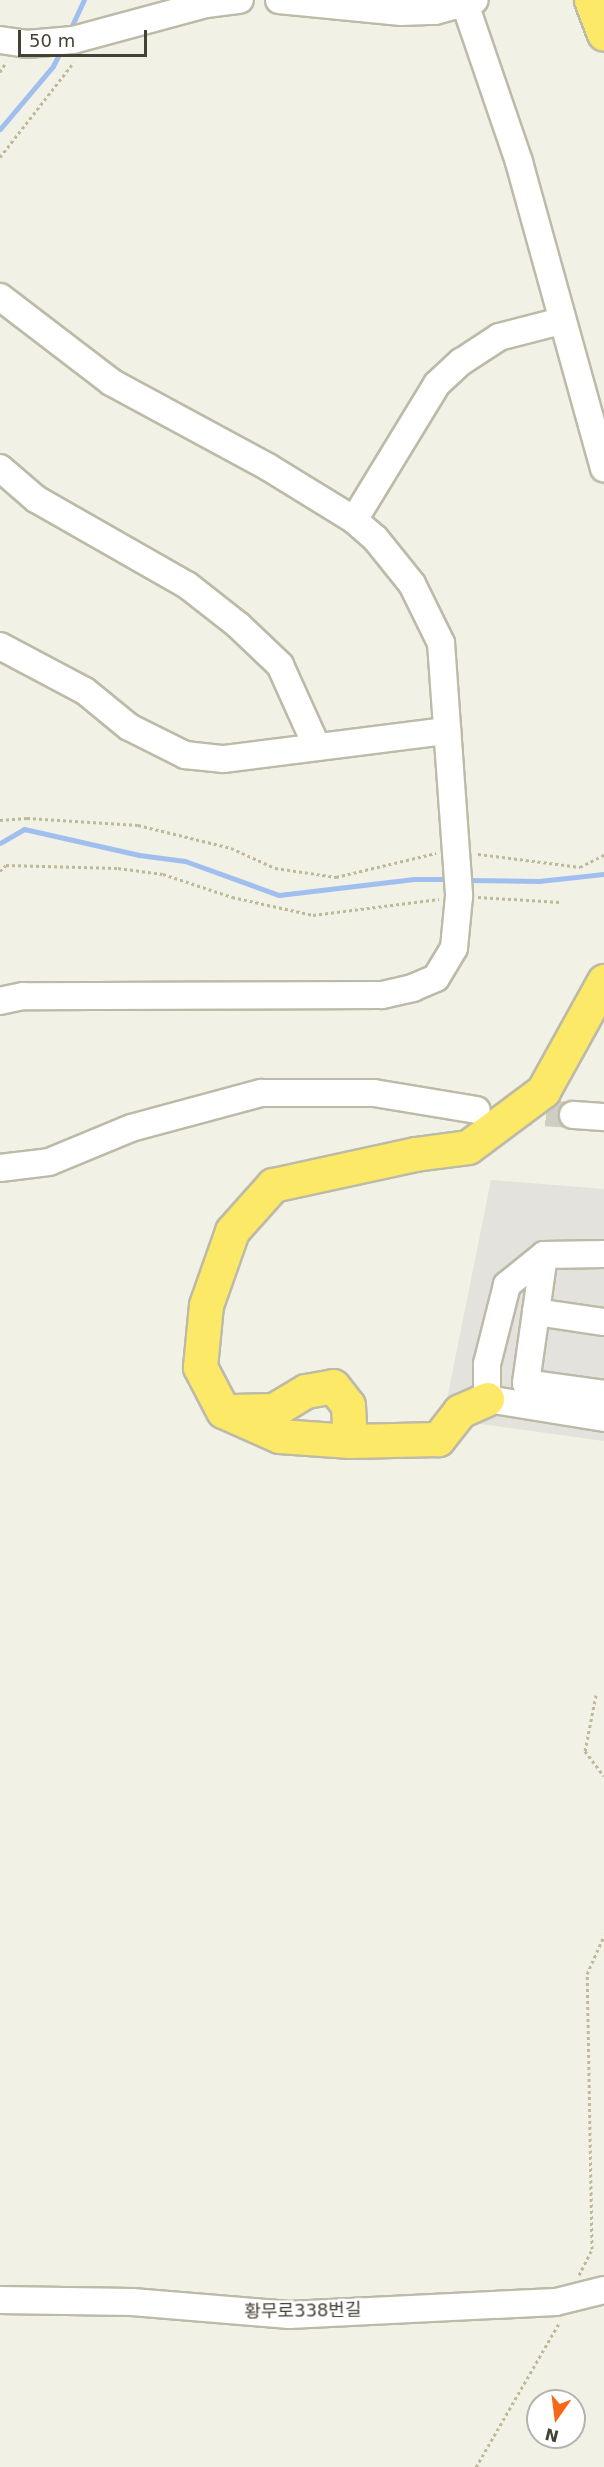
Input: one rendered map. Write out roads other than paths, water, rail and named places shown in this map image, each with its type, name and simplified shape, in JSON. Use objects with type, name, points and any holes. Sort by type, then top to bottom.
[{"type":"highway","points":[[591,0],[604,33]]},
{"type":"highway","points":[[487,1399],[460,1411],[438,1439],[350,1441],[279,1436],[224,1411],[200,1367],[206,1305],[232,1231],[273,1185],[339,1168],[468,1146],[543,1091],[604,981]]},
{"type":"highway","points":[[224,1411],[274,1410],[306,1391],[333,1386],[348,1405],[350,1441]]},
{"type":"street","points":[[85,38],[153,0]]},
{"type":"street","points":[[0,40],[27,44],[85,38],[206,4],[240,0]]},
{"type":"street","points":[[279,0],[401,12],[435,11],[470,2],[519,162],[561,321],[604,468]]},
{"type":"street","points":[[0,297],[111,382],[268,467],[354,520],[375,538],[412,584],[441,643],[459,896],[454,948],[436,978],[413,988],[382,995],[23,996],[0,1001]]},
{"type":"street","points":[[354,520],[437,384],[461,362],[499,337],[561,321]]},
{"type":"street","points":[[0,468],[36,499],[187,585],[238,625],[280,665],[317,747]]},
{"type":"street","points":[[0,646],[85,691],[129,727],[185,756],[224,759],[447,731]]},
{"type":"street","points":[[0,1168],[49,1162],[131,1128],[261,1093],[374,1093],[477,1110]]},
{"type":"street","points":[[573,1115],[604,1117]]},
{"type":"street","points":[[604,1254],[544,1256],[507,1286],[487,1364],[487,1399],[604,1418]]},
{"type":"street","points":[[544,1256],[526,1383],[604,1394]]},
{"type":"street","points":[[536,1312],[604,1322]]},
{"type":"street","name":"황무로338번길","points":[[0,2300],[132,2302],[289,2315],[568,2299],[604,2290]]},
{"type":"waterway","points":[[68,34],[84,0]]},
{"type":"waterway","points":[[0,129],[53,66],[62,48]]},
{"type":"waterway","points":[[0,843],[24,829],[139,855],[185,861],[279,895],[414,879],[450,879]]},
{"type":"waterway","points":[[465,880],[539,881],[604,874]]},
{"type":"tunnel","points":[[507,1111],[573,1115]]}]
